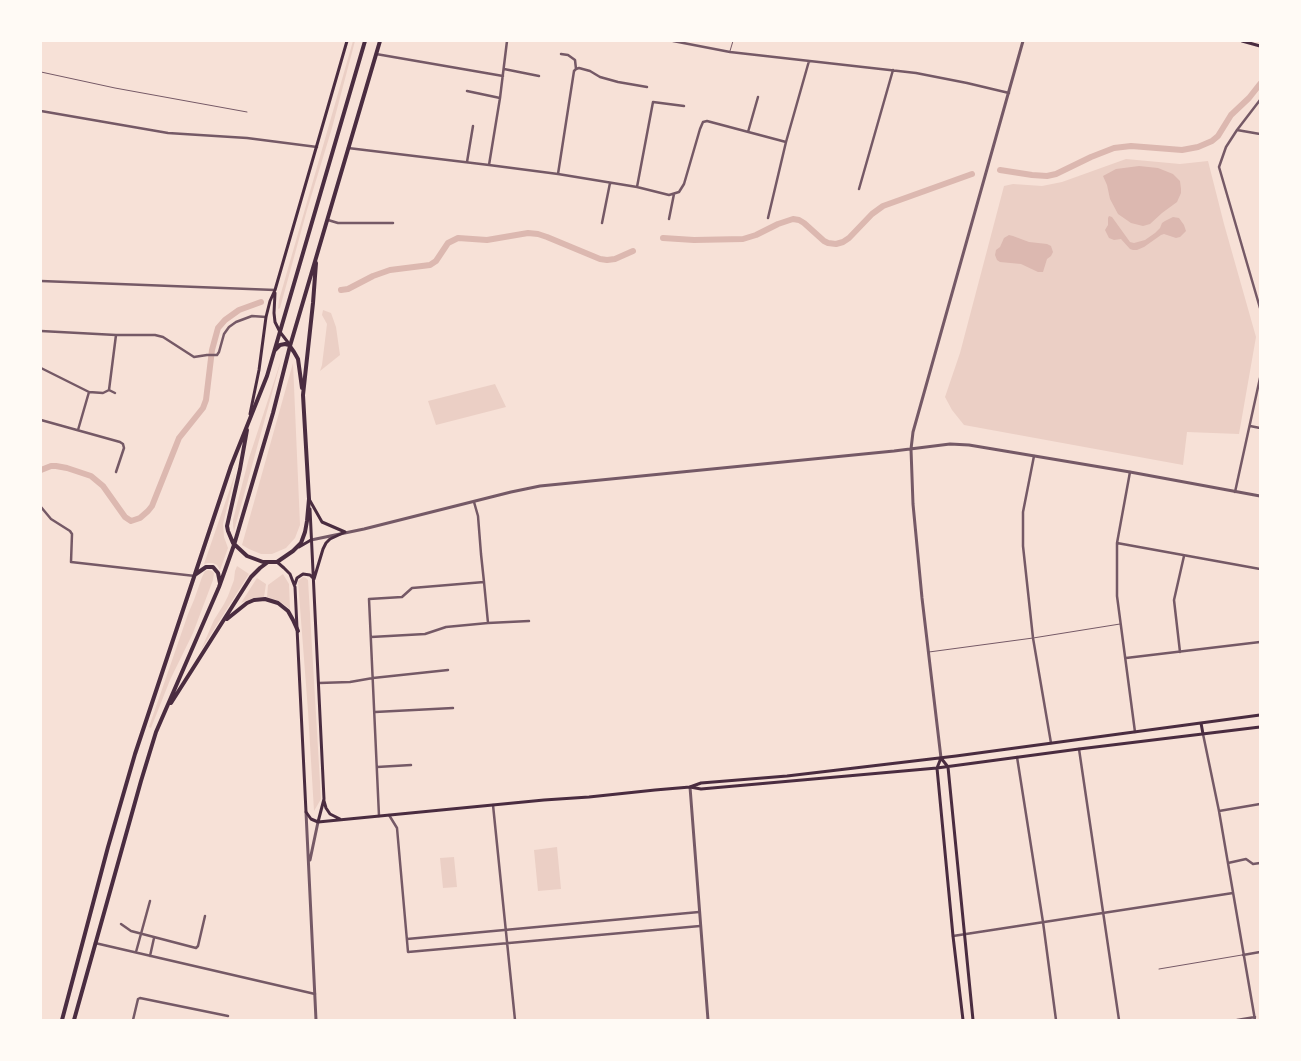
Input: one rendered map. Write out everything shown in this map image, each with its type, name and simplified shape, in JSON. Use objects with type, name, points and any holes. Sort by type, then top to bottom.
[{"type":"main road","points":[[311,540],[276,562],[260,561],[247,556],[234,545],[229,536],[227,526],[240,470],[270,300],[275,290],[348,41]]},
{"type":"main road","points":[[62,1020],[135,754],[230,466],[267,376],[365,41]]},
{"type":"main road","points":[[74,1020],[140,781],[156,732],[219,587],[234,545],[273,413],[290,346],[380,41]]},
{"type":"main road","points":[[1242,41],[1260,46]]},
{"type":"main road","points":[[303,394],[314,302],[317,255]]},
{"type":"main road","points":[[275,290],[274,317],[280,332],[298,359],[303,394],[324,800],[330,814],[346,820]]},
{"type":"main road","points":[[274,352],[282,344],[290,346]]},
{"type":"main road","points":[[309,499],[322,522],[345,532]]},
{"type":"main road","points":[[297,548],[305,532],[309,499]]},
{"type":"main road","points":[[314,579],[322,549],[330,539],[345,532]]},
{"type":"main road","points":[[163,714],[254,574],[268,562]]},
{"type":"main road","points":[[276,562],[290,574],[295,587]]},
{"type":"main road","points":[[195,576],[206,567],[213,567],[219,575],[219,587]]},
{"type":"main road","points":[[314,579],[308,574],[301,574],[296,579],[295,587],[306,812],[311,819],[318,822],[787,776],[941,758],[1260,715]]},
{"type":"main road","points":[[224,622],[247,603],[257,599],[265,599],[278,603],[288,611],[298,631]]},
{"type":"main road","points":[[1201,723],[1203,734]]},
{"type":"main road","points":[[690,787],[701,789],[948,767],[1260,727]]},
{"type":"main road","points":[[941,758],[948,767],[973,1020]]},
{"type":"main road","points":[[941,758],[937,768],[963,1020]]},
{"type":"main road","points":[[318,822],[324,800]]},
{"type":"street","points":[[489,165],[507,41]]},
{"type":"street","points":[[673,41],[730,52],[916,73],[1009,93]]},
{"type":"street","points":[[941,758],[922,598],[910,466],[911,449],[913,432],[1023,41]]},
{"type":"street","points":[[376,54],[503,76]]},
{"type":"street","points":[[558,174],[574,71],[576,69],[575,60],[568,55],[561,54]]},
{"type":"street","points":[[768,218],[786,142],[809,61]]},
{"type":"street","points":[[504,69],[539,76]]},
{"type":"street","points":[[576,69],[590,71],[600,77],[618,82],[647,87]]},
{"type":"street","points":[[859,189],[894,70]]},
{"type":"street","points":[[468,91],[500,98]]},
{"type":"street","points":[[748,132],[758,97]]},
{"type":"street","points":[[1260,100],[1226,147],[1218,167],[1260,308]]},
{"type":"street","points":[[637,188],[653,102],[684,106]]},
{"type":"street","points":[[41,112],[168,133],[247,138],[317,147]]},
{"type":"street","points":[[348,148],[558,174],[669,195],[679,192],[684,184],[703,122],[707,121],[786,142]]},
{"type":"street","points":[[467,162],[473,126]]},
{"type":"street","points":[[1237,130],[1260,134]]},
{"type":"street","points":[[602,223],[610,183]]},
{"type":"street","points":[[669,219],[674,194]]},
{"type":"street","points":[[327,219],[338,223],[394,223]]},
{"type":"street","points":[[41,281],[275,290]]},
{"type":"street","points":[[41,330],[116,335],[155,335],[163,337],[194,358],[207,355],[215,356],[219,352],[222,338],[229,327],[236,322],[256,316],[266,317]]},
{"type":"street","points":[[109,390],[116,335]]},
{"type":"street","points":[[41,368],[89,392],[102,393],[109,390],[115,393]]},
{"type":"street","points":[[1236,492],[1260,378]]},
{"type":"street","points":[[78,430],[89,392]]},
{"type":"street","points":[[41,420],[123,444],[124,448],[116,472]]},
{"type":"street","points":[[1250,426],[1260,428]]},
{"type":"street","points":[[311,540],[540,486],[960,444],[1260,496]]},
{"type":"street","points":[[1034,456],[1024,512],[1024,562],[1033,638],[1051,743]]},
{"type":"street","points":[[1130,472],[1117,543],[1117,596],[1135,732]]},
{"type":"street","points":[[474,502],[478,516],[488,623]]},
{"type":"street","points":[[41,507],[51,519],[72,534],[71,562],[195,576]]},
{"type":"street","points":[[1117,543],[1260,569]]},
{"type":"street","points":[[1180,652],[1174,600],[1184,556]]},
{"type":"street","points":[[379,816],[369,599],[402,596],[412,588],[484,582]]},
{"type":"street","points":[[372,637],[425,634],[446,627],[529,621]]},
{"type":"street","points":[[1126,658],[1260,642]]},
{"type":"street","points":[[319,683],[350,682],[448,670]]},
{"type":"street","points":[[375,712],[453,708]]},
{"type":"street","points":[[1203,734],[1255,1018],[1237,1020]]},
{"type":"street","points":[[1079,749],[1119,1020]]},
{"type":"street","points":[[1017,757],[1043,922],[1056,1020]]},
{"type":"street","points":[[377,767],[411,765]]},
{"type":"street","points":[[690,787],[708,1020]]},
{"type":"street","points":[[1218,811],[1260,804]]},
{"type":"street","points":[[493,805],[515,1020]]},
{"type":"street","points":[[306,812],[316,1020]]},
{"type":"street","points":[[389,814],[397,828],[408,952],[700,926]]},
{"type":"street","points":[[309,865],[318,822]]},
{"type":"street","points":[[1228,863],[1246,860],[1253,864],[1260,863]]},
{"type":"street","points":[[953,936],[1233,893]]},
{"type":"street","points":[[136,952],[150,901]]},
{"type":"street","points":[[407,939],[700,912]]},
{"type":"street","points":[[121,924],[131,931],[196,948],[205,916]]},
{"type":"street","points":[[150,956],[154,938]]},
{"type":"street","points":[[95,943],[314,994]]},
{"type":"street","points":[[1244,955],[1260,952]]},
{"type":"street","points":[[133,1020],[138,998],[228,1016]]},
{"type":"lane","points":[[730,52],[733,41]]},
{"type":"lane","points":[[41,72],[115,88],[247,112]]},
{"type":"lane","points":[[929,652],[1121,624]]},
{"type":"lane","points":[[1159,969],[1244,955]]},
{"type":"shaded area","points":[[353,41],[355,41],[332,128],[280,308],[278,309],[279,300]]},
{"type":"shaded area","points":[[1126,159],[1180,164],[1208,161],[1256,337],[1239,434],[1187,432],[1183,465],[964,425],[952,410],[945,397],[960,353],[1004,186],[1013,184],[1042,186],[1062,182]]},
{"type":"shaded area","points":[[1139,166],[1158,168],[1173,174],[1180,181],[1181,189],[1177,202],[1150,224],[1143,226],[1131,223],[1118,214],[1110,199],[1103,176],[1116,169]]},
{"type":"shaded area","points":[[1109,216],[1112,217],[1130,242],[1134,243],[1145,240],[1160,228],[1162,223],[1173,217],[1179,218],[1186,231],[1176,238],[1164,234],[1161,235],[1144,247],[1133,250],[1121,239],[1114,240],[1109,238],[1105,230],[1108,225]]},
{"type":"shaded area","points":[[1009,235],[1029,242],[1051,246],[1053,252],[1047,259],[1043,272],[1038,272],[1021,264],[997,260],[996,250],[1000,247],[1004,238]]},
{"type":"shaded area","points":[[323,310],[331,313],[336,327],[340,355],[320,371],[327,324],[322,315]]},
{"type":"shaded area","points":[[282,357],[234,531],[233,520],[249,458]]},
{"type":"shaded area","points":[[293,363],[300,525],[295,538],[286,548],[272,554],[261,554],[242,545]]},
{"type":"shaded area","points":[[495,384],[506,407],[436,425],[428,401]]},
{"type":"shaded area","points":[[236,471],[223,524],[224,537],[228,548],[220,570],[213,563],[204,564]]},
{"type":"shaded area","points":[[237,566],[249,574],[201,650],[214,620],[228,596]]},
{"type":"shaded area","points":[[208,570],[214,573],[213,580],[193,633],[170,680],[151,728],[149,727],[188,614],[202,577],[205,571]]},
{"type":"shaded area","points":[[283,574],[289,584],[290,609],[279,601],[267,597],[268,585]]},
{"type":"shaded area","points":[[303,577],[308,580],[321,799],[314,811],[298,581]]},
{"type":"shaded area","points":[[257,578],[266,584],[264,597],[256,597],[241,603]]},
{"type":"shaded area","points":[[557,847],[561,889],[538,891],[534,850]]},
{"type":"shaded area","points":[[454,857],[457,887],[443,888],[440,858]]},
{"type":"waterway","points":[[1000,170],[1047,176],[1056,174],[1114,148],[1131,146],[1182,150],[1198,147],[1218,136],[1231,115],[1249,98],[1260,84]]},
{"type":"waterway","points":[[663,238],[694,240],[743,239],[793,219],[804,223],[824,241],[836,244],[849,238],[872,214],[883,206],[972,174]]},
{"type":"waterway","points":[[341,290],[348,289],[373,276],[390,270],[430,265],[436,261],[448,243],[458,238],[487,240],[528,233],[538,234],[600,259],[607,260],[615,259],[633,251]]},
{"type":"waterway","points":[[41,470],[56,466],[91,476],[103,486],[125,517],[131,521],[140,518],[152,506],[179,438],[203,408],[206,400],[212,350],[218,328],[225,320],[239,310],[261,302]]}]
